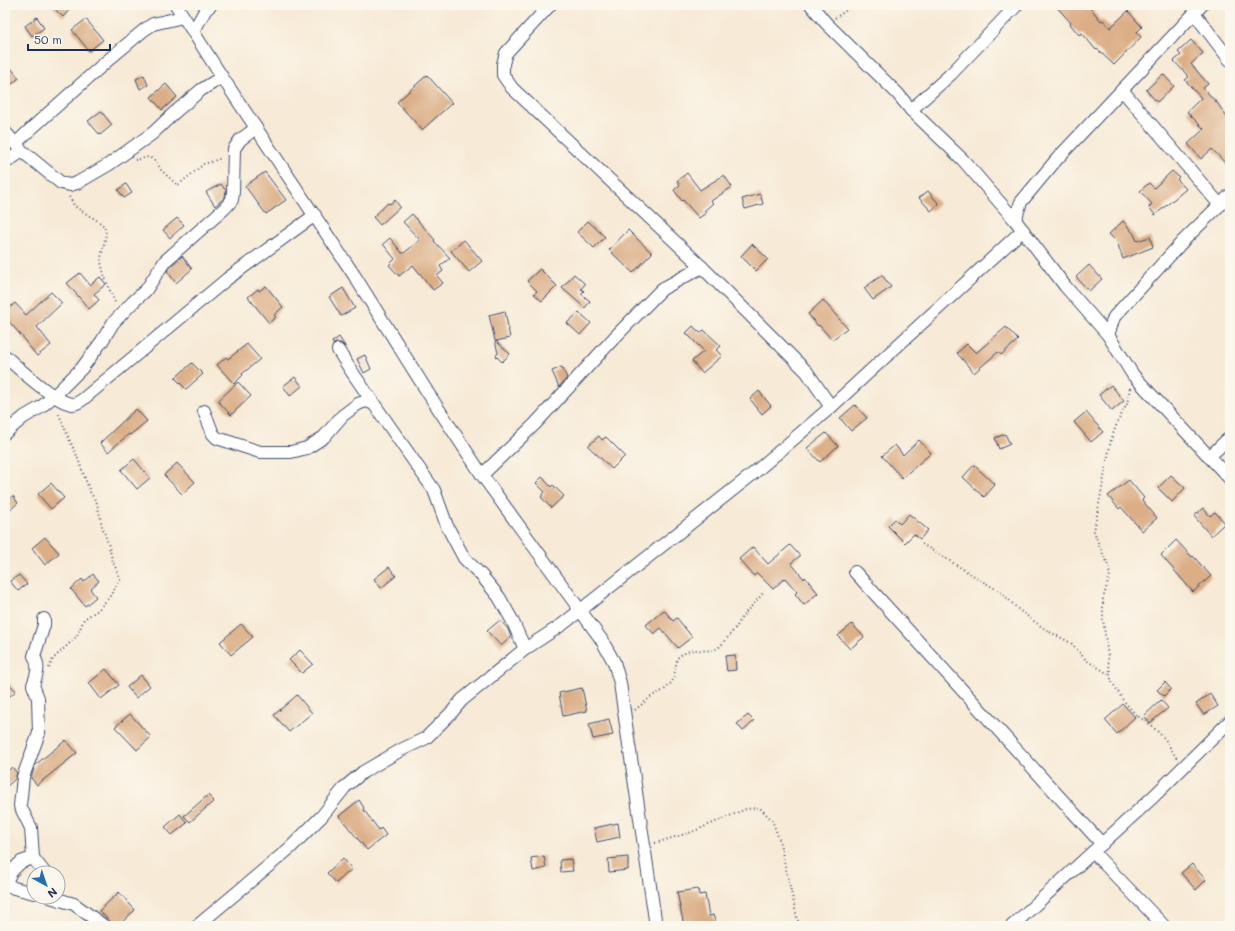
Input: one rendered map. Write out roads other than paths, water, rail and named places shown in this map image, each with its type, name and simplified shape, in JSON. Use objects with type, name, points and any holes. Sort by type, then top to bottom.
[{"type":"street","points":[[176,5],[222,77],[315,215],[482,475],[581,610],[601,639],[614,662],[620,683],[656,926]]},
{"type":"street","points":[[194,32],[206,9],[211,5]]},
{"type":"street","points":[[550,5],[506,53],[503,64],[503,75],[512,88],[702,267],[807,372],[831,407]]},
{"type":"street","points":[[811,5],[826,23],[963,160],[1015,220],[1065,286],[1108,335],[1133,375],[1230,480]]},
{"type":"street","points":[[912,110],[951,74],[1017,5]]},
{"type":"street","points":[[1015,220],[1021,202],[1057,159],[1198,9],[1230,60]]},
{"type":"street","points":[[5,163],[19,148],[33,126],[144,30],[153,24],[184,18]]},
{"type":"street","points":[[5,132],[19,148],[62,184],[70,185],[77,183],[108,165],[153,133],[201,90],[222,77]]},
{"type":"street","points":[[1122,90],[1220,205]]},
{"type":"street","points":[[5,433],[24,417],[41,407],[53,397],[82,368],[113,323],[146,290],[165,261],[225,208],[232,200],[234,149],[240,140],[256,128]]},
{"type":"street","points":[[1108,335],[1114,317],[1183,241],[1230,196]]},
{"type":"street","points":[[5,356],[53,397],[75,404],[82,400],[228,280],[315,215]]},
{"type":"street","points":[[197,926],[290,848],[322,816],[345,787],[363,772],[401,750],[426,738],[462,700],[525,649],[563,624],[754,473],[831,407],[1022,230]]},
{"type":"street","points":[[482,475],[535,424],[614,338],[662,289],[702,267]]},
{"type":"street","points":[[338,350],[358,382],[434,490],[447,526],[464,558],[481,575],[499,597],[512,620],[525,649]]},
{"type":"street","points":[[204,412],[213,434],[217,438],[260,452],[274,453],[291,452],[307,448],[324,437],[342,416],[358,404],[366,401],[374,404]]},
{"type":"street","points":[[1209,457],[1230,436]]},
{"type":"street","points":[[855,572],[1164,926]]},
{"type":"street","points":[[39,865],[33,858],[31,828],[20,806],[24,777],[39,733],[39,703],[33,685],[38,672],[38,665],[34,656],[39,645],[44,619]]},
{"type":"street","points":[[1012,926],[1097,848],[1230,721]]},
{"type":"street","points":[[26,891],[5,884],[10,872],[21,862],[33,858]]},
{"type":"street","points":[[66,901],[74,904],[104,926]]}]
